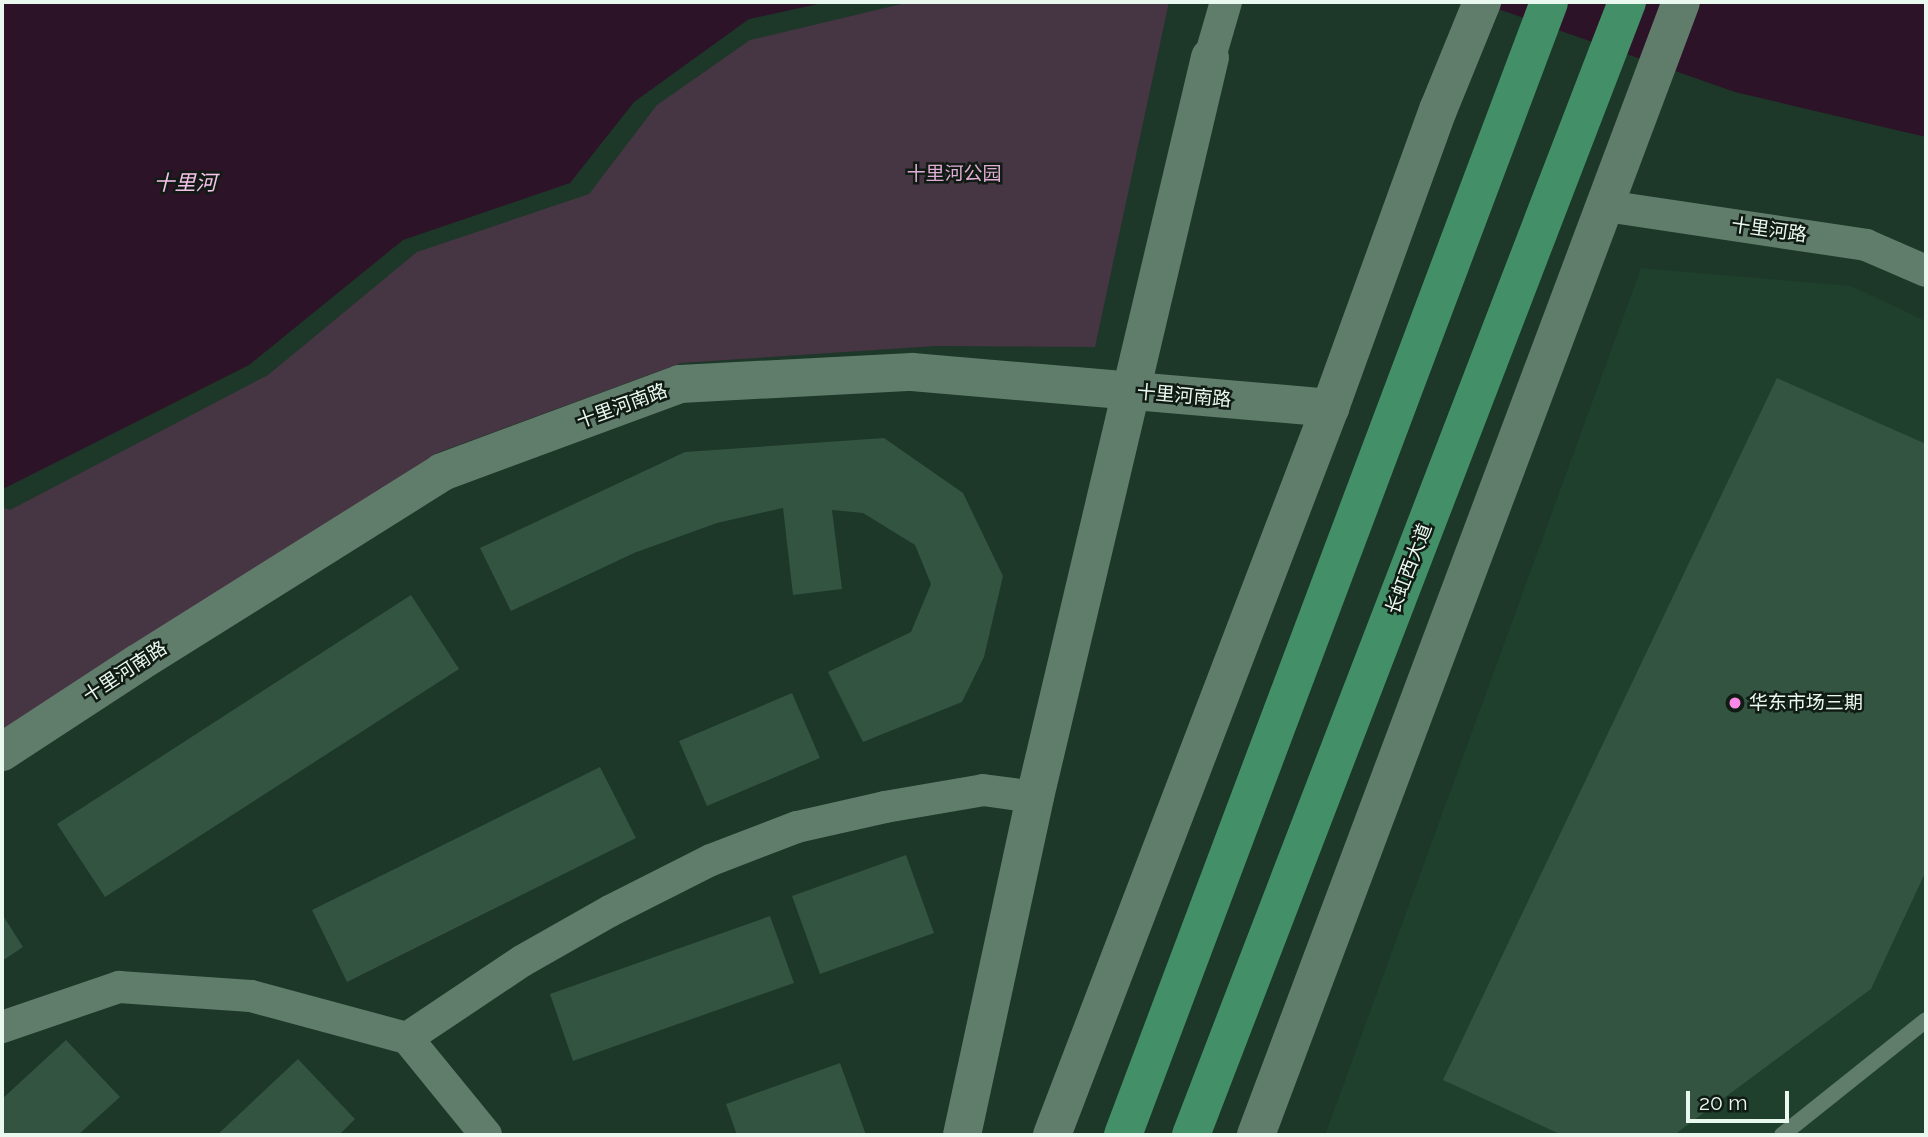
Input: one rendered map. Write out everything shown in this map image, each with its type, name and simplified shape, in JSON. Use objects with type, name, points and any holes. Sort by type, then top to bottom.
[{"type":"main road","points":[[1123,1135],[1549,2]]},
{"type":"main road","name":"长虹西大道","points":[[1191,1135],[1627,2]]},
{"type":"street","points":[[962,1135],[1035,797],[1129,392],[1210,57],[1226,2]]},
{"type":"street","points":[[1052,1135],[1330,408],[1438,110],[1482,2]]},
{"type":"street","points":[[1256,1135],[1681,2]]},
{"type":"street","name":"十里河路","points":[[1611,193],[1866,245],[1926,271]]},
{"type":"street","name":"十里河南路","points":[[2,752],[442,472],[680,384],[912,372],[1330,408]]},
{"type":"street","points":[[407,1038],[522,961],[610,911],[711,860],[797,827],[885,807],[983,790],[1035,797]]},
{"type":"street","points":[[2,1027],[119,987],[251,996],[407,1038],[486,1135]]},
{"type":"lane","points":[[1782,1135],[1926,1020]]},
{"type":"shaded area","points":[[1641,268],[1851,286],[1926,321],[1926,1135],[1325,1135]]},
{"type":"green space","name":"十里河公园","points":[[910,2],[1169,2],[1095,347],[936,346],[681,363],[437,453],[2,738],[2,507],[10,510],[268,375],[417,252],[589,194],[657,105],[750,40]]},
{"type":"water","name":"十里河","points":[[2,2],[827,2],[749,19],[634,102],[570,183],[403,240],[249,365],[5,488],[2,487]]},
{"type":"water","points":[[1478,2],[1926,2],[1926,137],[1735,92]]},
{"type":"building","points":[[1777,378],[1926,444],[1926,871],[1871,989],[1674,1135],[1562,1135],[1443,1080]]},
{"type":"building","points":[[884,438],[963,493],[1003,576],[984,657],[962,702],[863,742],[828,672],[911,632],[931,584],[915,545],[863,513],[832,510],[842,589],[793,595],[783,508],[717,523],[634,553],[511,611],[480,548],[685,452]]},
{"type":"building","points":[[411,595],[459,669],[105,897],[57,824]]},
{"type":"building","points":[[792,693],[820,758],[707,806],[679,741]]},
{"type":"building","points":[[600,767],[636,838],[347,982],[312,910]]},
{"type":"building","points":[[906,855],[934,933],[820,974],[792,896]]},
{"type":"building","points":[[2,914],[23,947],[2,961]]},
{"type":"building","points":[[770,916],[794,983],[573,1061],[550,994]]},
{"type":"building","points":[[66,1040],[120,1097],[78,1135],[2,1135],[2,1099]]},
{"type":"building","points":[[298,1059],[355,1119],[339,1135],[217,1135]]},
{"type":"building","points":[[840,1063],[866,1135],[737,1135],[726,1104]]},
{"type":"place","name":"华东市场三期","points":[[1735,703]]}]
